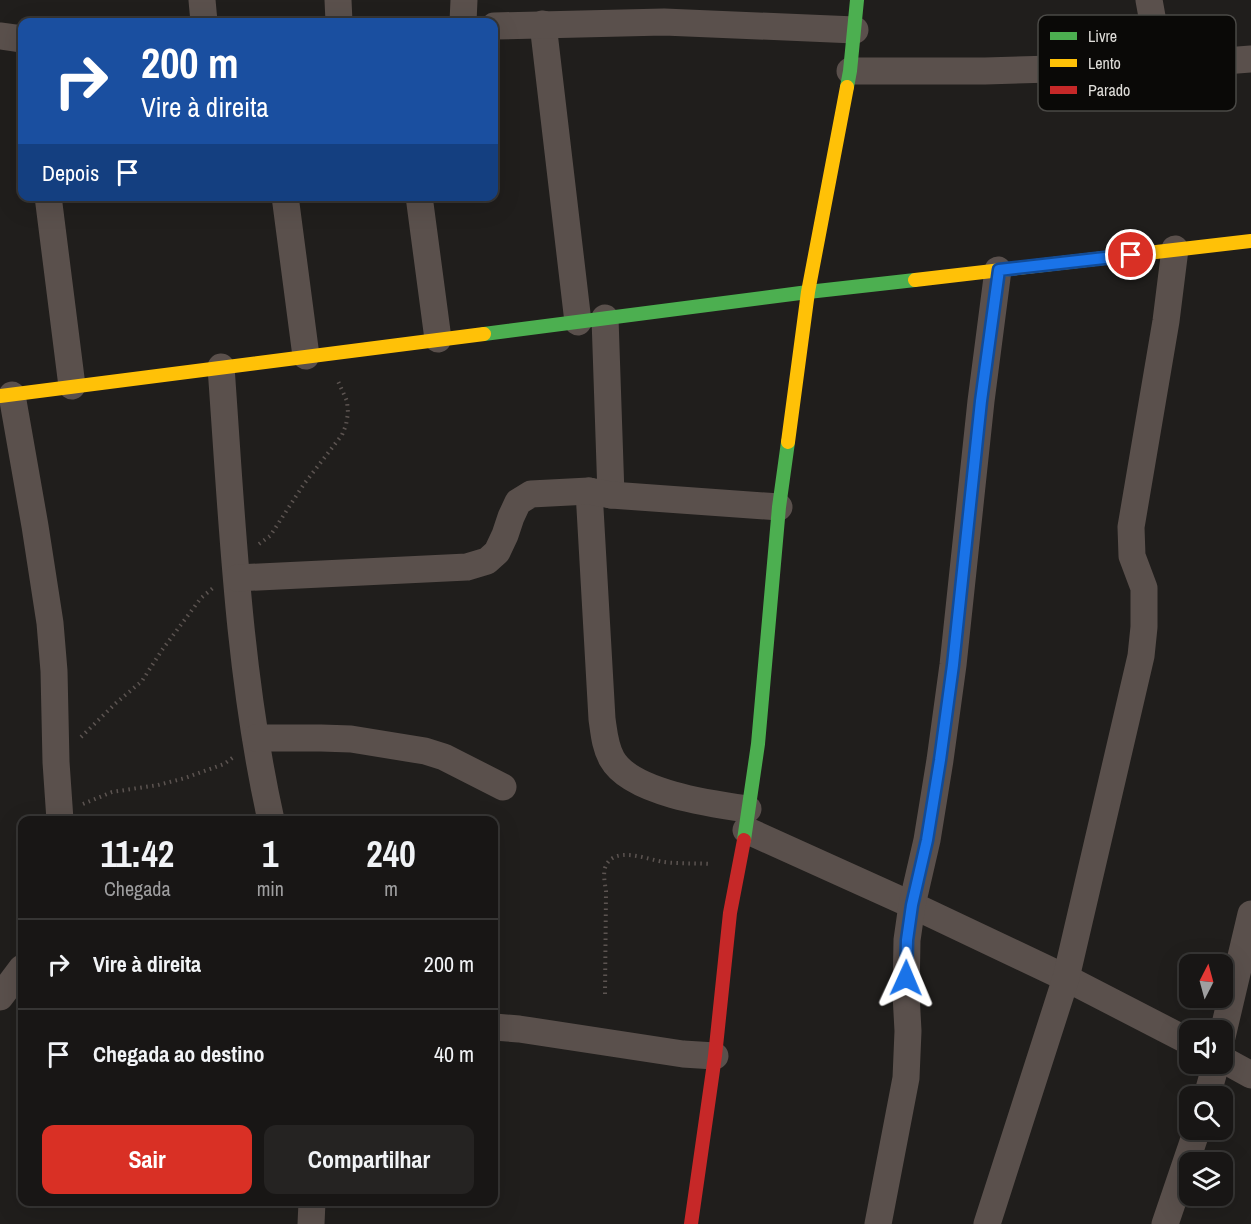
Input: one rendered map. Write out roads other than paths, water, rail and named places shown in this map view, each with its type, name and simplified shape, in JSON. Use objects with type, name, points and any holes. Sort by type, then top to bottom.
[{"type":"street","points":[[202,0],[204,18]]},
{"type":"street","points":[[338,0],[339,18]]},
{"type":"street","points":[[463,18],[464,0]]},
{"type":"street","points":[[691,1224],[715,1056],[730,914],[759,744],[779,507],[808,292],[850,70],[857,0]]},
{"type":"street","points":[[1149,0],[1152,15]]},
{"type":"street","points":[[498,26],[664,22],[855,30]]},
{"type":"street","points":[[543,24],[578,322]]},
{"type":"street","points":[[0,36],[18,38]]},
{"type":"street","points":[[1236,60],[1251,59]]},
{"type":"street","points":[[850,70],[1038,69]]},
{"type":"street","points":[[49,201],[72,386]]},
{"type":"street","points":[[286,201],[316,355]]},
{"type":"street","points":[[420,201],[438,339]]},
{"type":"street","points":[[60,816],[50,624],[35,526],[6,396],[808,292],[1251,241]]},
{"type":"street","points":[[987,1224],[1066,978],[1141,656],[1144,588],[1132,556],[1131,527],[1167,321],[1175,249]]},
{"type":"street","points":[[878,1224],[906,1077],[907,940],[942,748],[981,401],[999,270]]},
{"type":"street","points":[[605,318],[600,493],[602,719],[606,747],[612,761],[622,772],[640,782],[666,794],[706,803],[747,820],[912,905],[1066,978],[1179,1036]]},
{"type":"street","points":[[221,367],[245,663],[270,816]]},
{"type":"street","points":[[236,569],[467,567],[487,561],[497,552],[518,502],[531,494],[600,493],[779,507]]},
{"type":"street","points":[[256,738],[351,739],[424,751],[444,757],[503,787]]},
{"type":"street","points":[[1226,1020],[1251,914]]},
{"type":"street","points":[[0,997],[18,973]]},
{"type":"street","points":[[498,1027],[683,1054],[715,1056]]},
{"type":"street","points":[[1233,1065],[1251,1075]]},
{"type":"street","points":[[1165,1224],[1194,1140]]},
{"type":"street","points":[[311,1224],[312,1206]]}]
